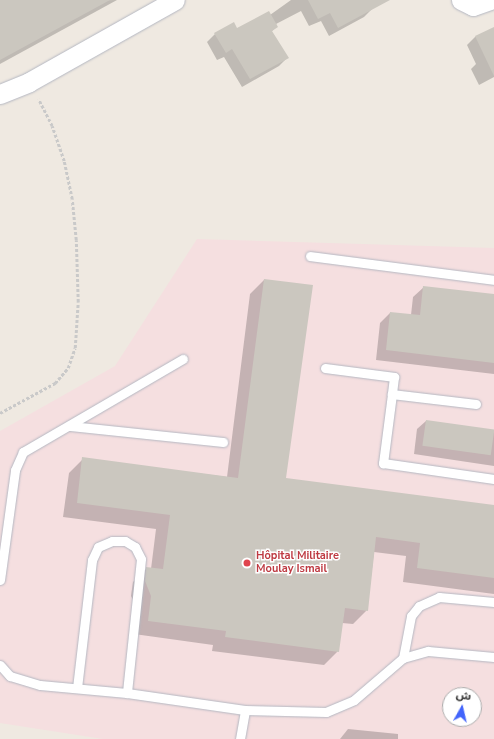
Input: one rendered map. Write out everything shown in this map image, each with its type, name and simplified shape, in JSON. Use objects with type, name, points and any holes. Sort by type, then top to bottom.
[{"type":"street","points":[[0,94],[29,82],[175,0]]},
{"type":"street","points":[[461,0],[473,6],[490,0]]},
{"type":"lane","points":[[310,256],[494,280]]},
{"type":"lane","points":[[0,580],[18,459],[23,452],[184,359]]},
{"type":"lane","points":[[326,368],[394,377],[383,462],[494,479]]},
{"type":"lane","points":[[392,394],[476,404]]},
{"type":"lane","points":[[70,426],[223,442]]},
{"type":"lane","points":[[77,688],[92,560],[98,547],[112,541],[125,541],[135,547],[141,559],[127,693]]},
{"type":"lane","points":[[403,658],[411,616],[420,606],[439,597],[494,602]]},
{"type":"lane","points":[[0,665],[10,676],[23,682],[127,693],[245,710],[326,712],[354,700],[403,658],[428,651],[494,657]]},
{"type":"lane","points":[[240,739],[245,710]]},
{"type":"path","points":[[0,413],[55,382],[68,368],[75,348],[78,302],[76,240],[72,199],[64,161],[52,126],[29,82]]},
{"type":"shaded area","name":"Hôpital Militaire Moulay Ismail","points":[[197,239],[494,248],[494,739],[103,739],[0,723],[0,431],[115,366]]},
{"type":"building","points":[[0,0],[110,0],[0,60]]},
{"type":"building","points":[[308,0],[390,0],[338,28],[330,13],[318,19]]},
{"type":"building","points":[[269,11],[278,27],[272,31],[289,58],[250,79],[232,49],[226,53],[214,33],[234,22],[237,28]]},
{"type":"building","points":[[494,27],[494,76],[475,36]]},
{"type":"building","name":"Hôpital Militaire Moulay Ismail","points":[[264,279],[313,285],[286,478],[494,505],[494,578],[417,568],[420,543],[376,537],[368,611],[345,608],[339,652],[225,637],[226,631],[148,621],[151,596],[145,581],[146,567],[163,569],[170,515],[77,503],[82,457],[238,478]]},
{"type":"building","points":[[423,286],[494,294],[494,363],[386,350],[390,312],[420,315]]},
{"type":"building","points":[[426,420],[494,430],[491,455],[422,446]]},
{"type":"place","name":"Hôpital Militaire Moulay Ismail","points":[[247,563]]}]
